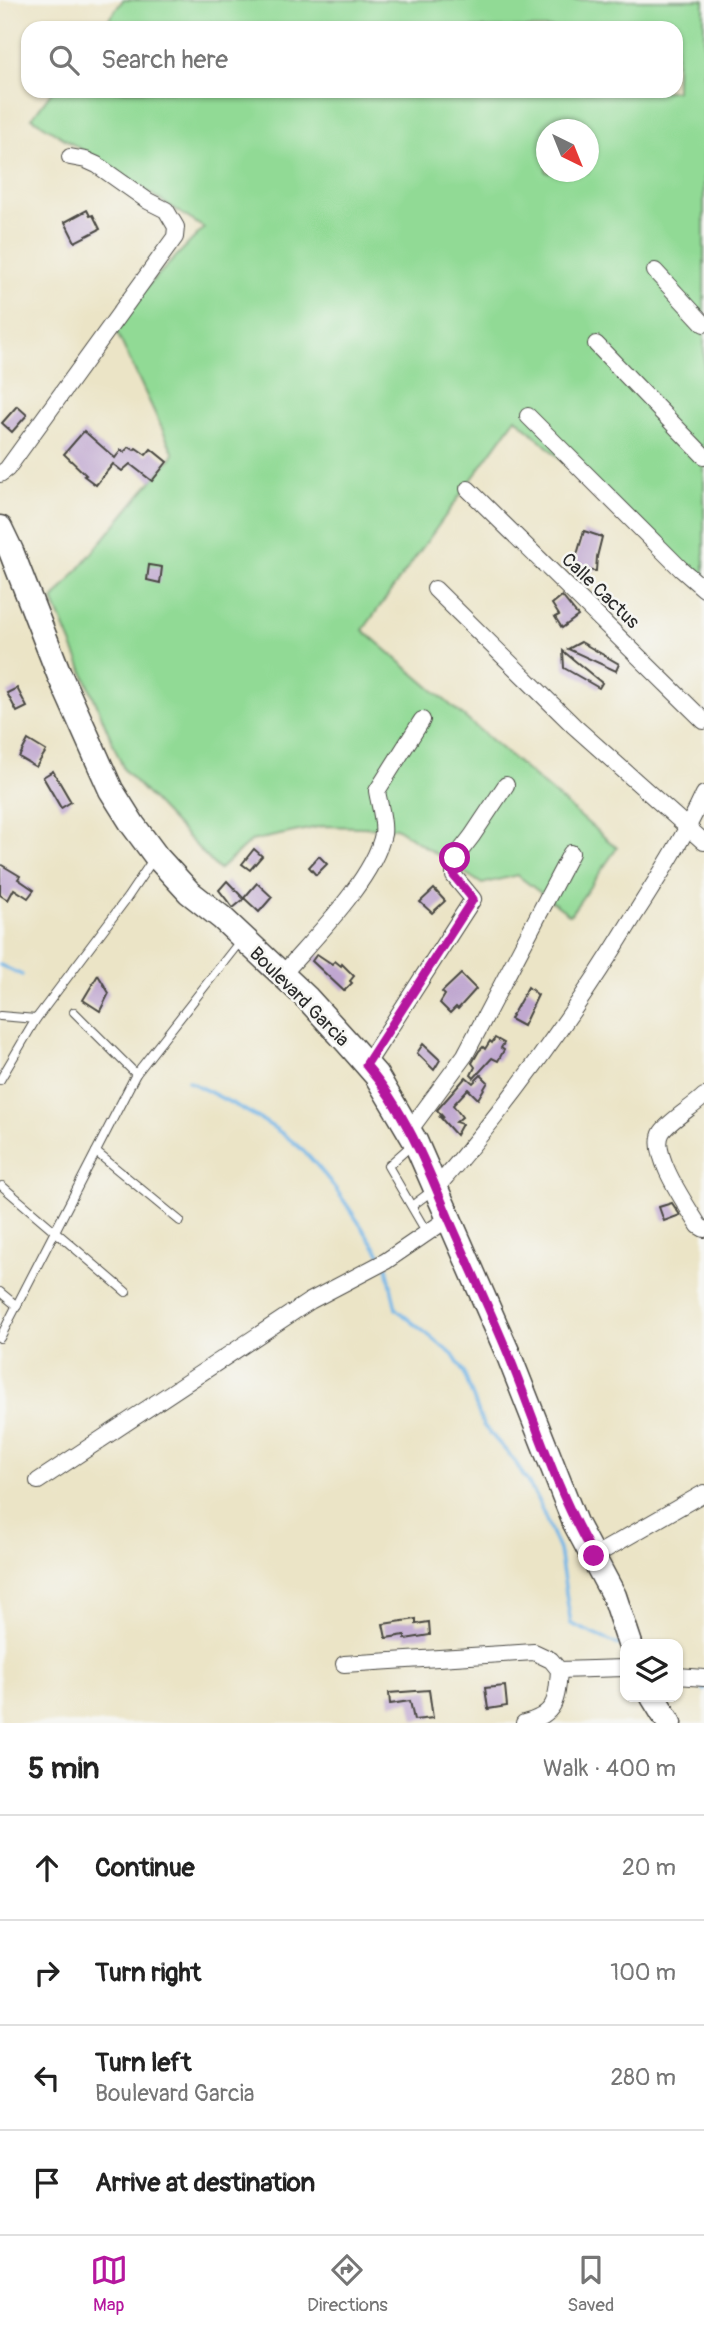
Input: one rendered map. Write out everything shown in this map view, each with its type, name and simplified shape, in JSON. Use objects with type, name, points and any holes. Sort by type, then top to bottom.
[{"type":"main road","name":"Boulevard Garcia","points":[[0,528],[58,674],[111,790],[156,856],[189,892],[222,918],[307,998],[376,1076],[412,1136],[437,1187],[509,1356],[575,1523],[614,1596],[628,1639]]},
{"type":"main road","points":[[656,1702],[669,1723]]},
{"type":"street","points":[[0,474],[7,469],[175,237],[176,227],[166,210],[148,201],[97,165],[69,157]]},
{"type":"street","points":[[655,271],[704,324]]},
{"type":"street","points":[[596,344],[704,456]]},
{"type":"street","points":[[528,416],[704,589]]},
{"type":"street","name":"Calle Cactus","points":[[468,489],[704,721]]},
{"type":"street","points":[[435,589],[574,726],[704,842]]},
{"type":"street","points":[[282,975],[342,905],[376,858],[383,831],[377,791],[422,720]]},
{"type":"street","points":[[366,1065],[473,899],[454,876],[455,858],[506,785]]},
{"type":"street","points":[[437,1187],[518,1089],[581,1000],[688,830],[704,794]]},
{"type":"street","points":[[412,1136],[465,1055],[571,853]]},
{"type":"street","points":[[702,1102],[663,1131],[658,1142],[660,1154],[681,1196],[699,1226],[704,1229]]},
{"type":"street","points":[[38,1481],[310,1301],[386,1261],[449,1218]]},
{"type":"street","points":[[594,1556],[704,1493]]},
{"type":"street","points":[[344,1664],[534,1652],[551,1660],[559,1670],[554,1704],[539,1719],[524,1723]]},
{"type":"street","points":[[559,1670],[620,1668]]},
{"type":"street","points":[[683,1676],[704,1678]]},
{"type":"lane","points":[[0,1080],[36,1019],[156,856]]},
{"type":"lane","points":[[0,1338],[136,1074],[243,938]]},
{"type":"lane","points":[[74,1012],[136,1074]]},
{"type":"lane","points":[[0,1016],[36,1019]]},
{"type":"lane","points":[[412,1136],[388,1166],[427,1233]]},
{"type":"lane","points":[[96,1152],[180,1221]]},
{"type":"lane","points":[[2,1186],[126,1292]]},
{"type":"lane","points":[[413,1205],[437,1187]]},
{"type":"lane","points":[[0,1292],[18,1306]]},
{"type":"green space","points":[[123,0],[704,0],[704,591],[516,418],[363,630],[617,848],[570,915],[517,875],[482,884],[396,828],[323,826],[251,841],[219,870],[124,770],[53,600],[174,454],[112,322],[204,228],[32,118],[47,98],[683,98],[683,21],[107,21]]},
{"type":"building","points":[[87,210],[90,216],[93,215],[100,229],[75,242],[65,222]]},
{"type":"building","points":[[17,406],[27,415],[12,432],[2,423]]},
{"type":"building","points":[[84,431],[115,458],[121,450],[124,452],[129,447],[146,455],[151,449],[167,462],[152,481],[130,464],[122,471],[113,464],[96,485],[64,454]]},
{"type":"building","points":[[584,531],[602,537],[596,571],[573,570],[574,558]]},
{"type":"building","points":[[149,565],[162,567],[160,583],[147,580]]},
{"type":"building","points":[[562,596],[578,616],[562,628],[555,617],[559,615],[552,604]]},
{"type":"building","points":[[581,642],[619,664],[616,671],[568,649]]},
{"type":"building","points":[[563,651],[602,683],[599,688],[564,668]]},
{"type":"building","points":[[17,688],[27,707],[17,712],[7,693]]},
{"type":"building","points":[[28,740],[46,751],[36,767],[19,757]]},
{"type":"building","points":[[53,771],[71,802],[61,808],[43,777]]},
{"type":"building","points":[[254,849],[262,856],[250,870],[242,864]]},
{"type":"building","points":[[319,856],[327,864],[316,875],[309,867]]},
{"type":"building","points":[[0,864],[20,876],[18,879],[34,890],[28,898],[14,889],[8,900],[0,895]]},
{"type":"building","points":[[227,881],[244,899],[233,908],[219,890]]},
{"type":"building","points":[[257,883],[272,897],[259,912],[244,898]]},
{"type":"building","points":[[434,889],[445,901],[432,913],[420,902]]},
{"type":"building","points":[[317,954],[332,964],[335,961],[341,966],[342,964],[354,976],[350,981],[352,983],[344,991],[312,961]]},
{"type":"building","points":[[461,974],[476,989],[458,1009],[456,1007],[450,1013],[440,1003],[445,995],[442,992]]},
{"type":"building","points":[[98,975],[109,993],[100,1011],[83,1000]]},
{"type":"building","points":[[528,987],[538,995],[523,1026],[510,1019]]},
{"type":"building","points":[[495,1038],[504,1043],[501,1048],[504,1050],[498,1061],[492,1058],[474,1078],[471,1075],[475,1067],[472,1063],[479,1051],[483,1047],[485,1049]]},
{"type":"building","points":[[423,1044],[440,1060],[434,1070],[417,1053]]},
{"type":"building","points":[[481,1075],[488,1082],[478,1099],[468,1089],[453,1105],[462,1117],[456,1122],[462,1124],[456,1135],[437,1110],[466,1077],[473,1083]]},
{"type":"building","points":[[672,1203],[680,1215],[664,1221],[659,1207]]},
{"type":"building","points":[[416,1619],[416,1624],[429,1622],[430,1635],[405,1639],[405,1635],[386,1638],[383,1624]]},
{"type":"building","points":[[505,1686],[507,1706],[488,1709],[485,1688]]},
{"type":"building","points":[[429,1690],[433,1718],[414,1720],[410,1701],[390,1704],[389,1693]]},
{"type":"waterway","points":[[0,965],[22,975]]},
{"type":"waterway","points":[[188,1081],[242,1108],[292,1141],[329,1180],[382,1257]]},
{"type":"waterway","points":[[387,1267],[396,1309],[453,1355],[464,1373],[483,1425],[514,1460],[536,1496],[559,1550],[571,1624],[619,1645]]},
{"type":"waterway","points":[[698,1683],[704,1690]]},
{"type":"route","points":[[455,858],[454,876],[473,899],[366,1065],[376,1076],[415,1141],[437,1187],[509,1356],[545,1453],[575,1523],[594,1556]]}]
